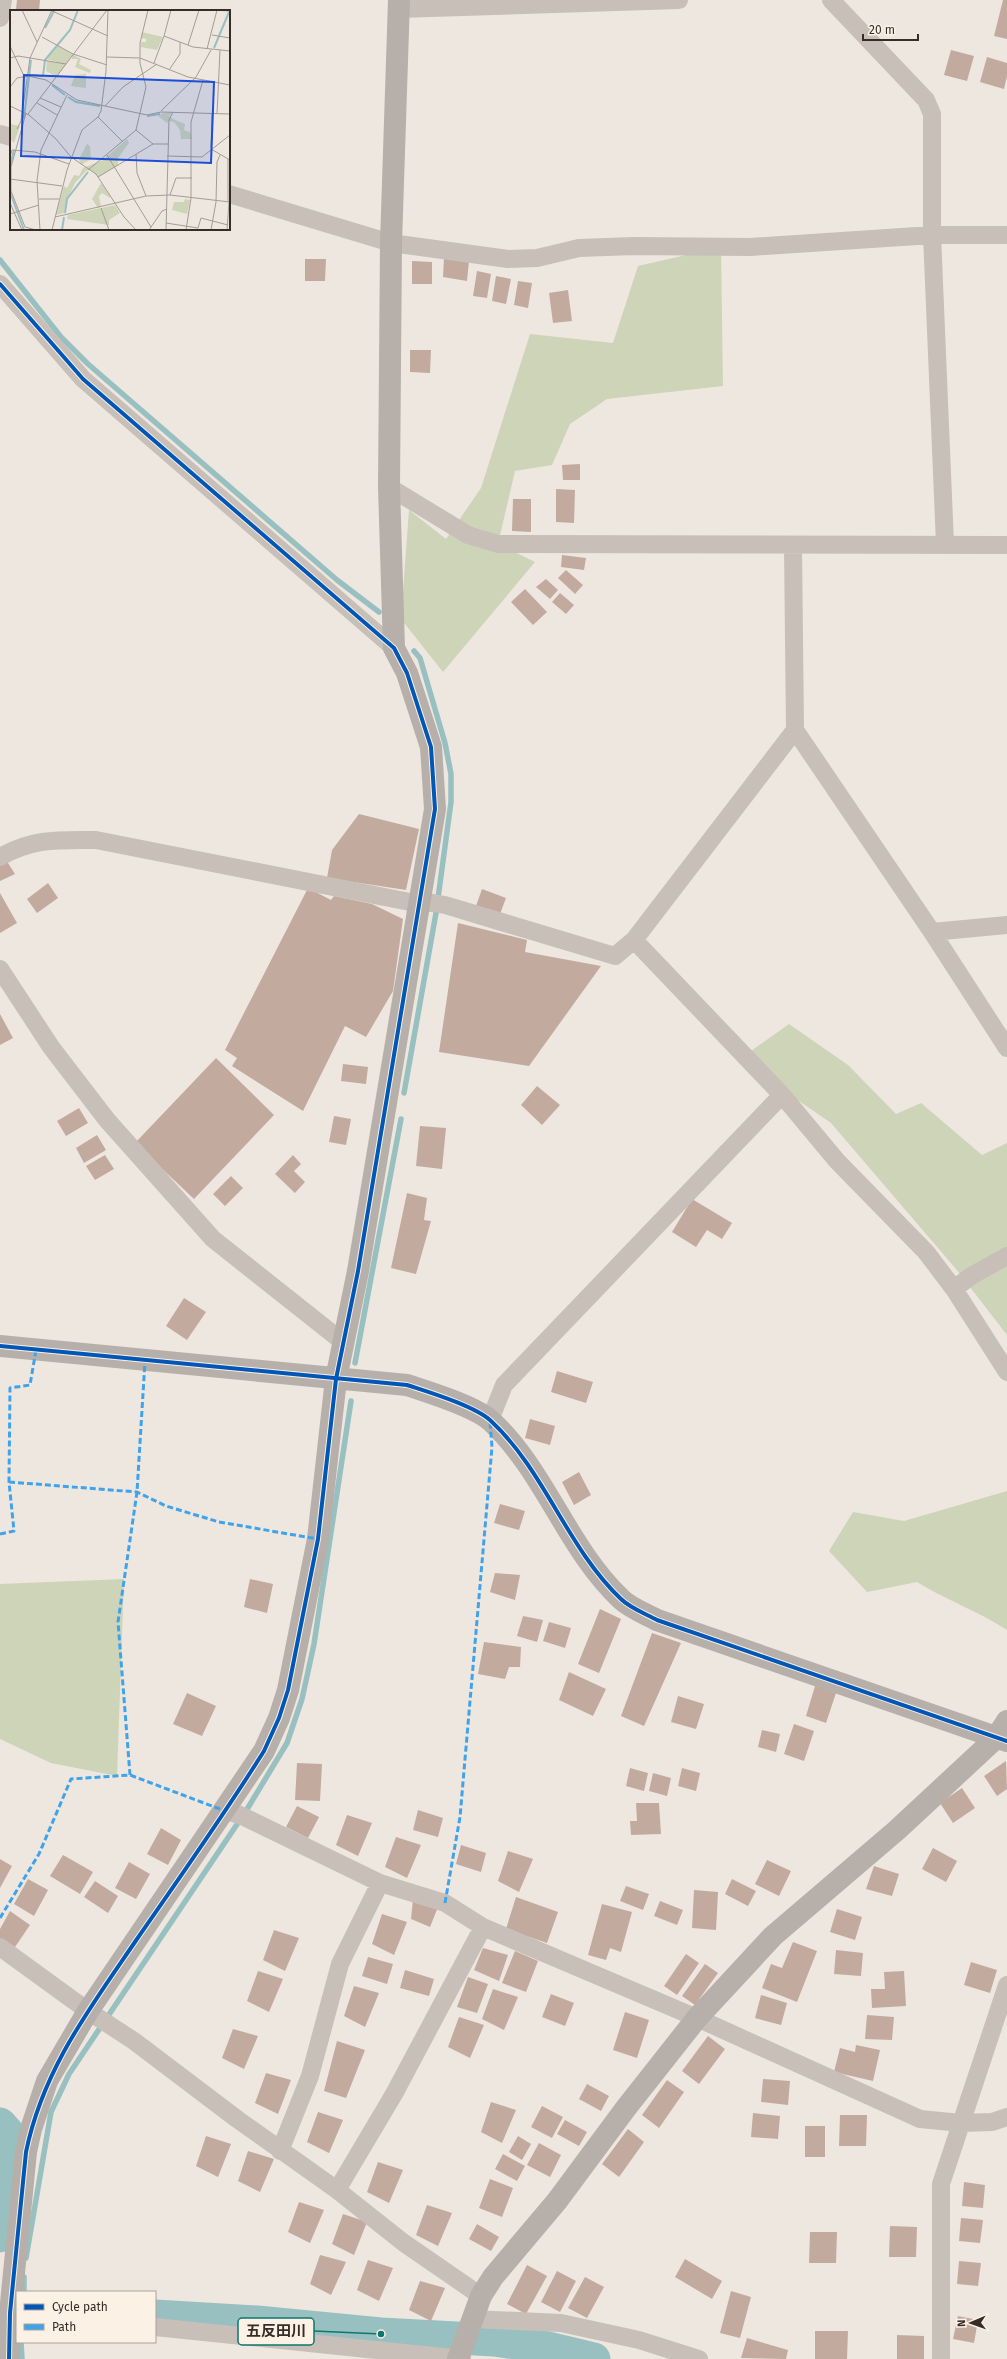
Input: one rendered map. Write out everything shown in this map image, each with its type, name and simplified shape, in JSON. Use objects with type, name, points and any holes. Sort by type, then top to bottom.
[{"type":"street","points":[[0,18],[3,0]]},
{"type":"street","points":[[394,648],[389,487],[391,243],[399,4],[679,0]]},
{"type":"street","points":[[832,0],[926,100],[932,114],[932,235],[945,544]]},
{"type":"street","points":[[0,134],[10,137]]},
{"type":"street","points":[[230,194],[391,243],[508,259],[537,258],[579,248],[634,246],[750,247],[932,235],[1007,235]]},
{"type":"street","points":[[0,284],[83,379],[394,648],[407,673],[431,747],[435,809],[431,904],[336,1379],[321,1522],[288,1690],[279,1718],[238,1816],[99,2017],[47,2081],[31,2129],[26,2152],[9,2307],[8,2358]]},
{"type":"street","points":[[389,487],[468,535],[498,544],[793,546],[945,544],[1007,545]]},
{"type":"street","points":[[793,546],[795,730],[932,932],[1007,1048]]},
{"type":"street","points":[[0,857],[19,846],[48,840],[96,840],[431,904],[615,956],[634,940],[795,730]]},
{"type":"street","points":[[932,932],[1007,925]]},
{"type":"street","points":[[634,940],[782,1095],[837,1161],[926,1252],[954,1289],[1007,1372]]},
{"type":"street","points":[[0,969],[51,1047],[107,1120],[213,1239],[343,1342]]},
{"type":"street","points":[[490,1420],[504,1385],[782,1095]]},
{"type":"street","points":[[954,1289],[971,1276],[1007,1256]]},
{"type":"street","points":[[0,1346],[407,1385],[449,1399],[490,1420],[526,1463],[591,1566],[622,1600],[657,1620],[1003,1733],[897,1830],[773,1936],[697,2018],[626,2108],[557,2201],[494,2277],[481,2296],[459,2357],[156,2327]]},
{"type":"street","points":[[238,1816],[380,1883],[445,1903],[483,1927],[697,2018],[920,2119],[961,2123],[992,2122],[1007,2117]]},
{"type":"street","points":[[280,2151],[310,2076],[340,1964],[380,1883]]},
{"type":"street","points":[[337,2190],[394,2094],[483,1927]]},
{"type":"street","points":[[0,1947],[134,2041],[280,2151],[337,2190],[404,2243],[481,2296]]},
{"type":"street","points":[[941,2359],[941,2184],[1007,1985]]},
{"type":"street","points":[[471,2322],[561,2323],[639,2340],[699,2359]]},
{"type":"green space","points":[[721,247],[723,386],[607,399],[570,424],[552,465],[515,471],[498,544],[535,562],[443,672],[401,619],[409,510],[446,539],[481,488],[530,334],[613,343],[638,266]]},
{"type":"green space","points":[[789,1024],[848,1065],[896,1114],[921,1103],[982,1155],[1007,1143],[1007,1335],[956,1269],[831,1123],[767,1079],[751,1051]]},
{"type":"green space","points":[[1007,1491],[1007,1630],[917,1582],[867,1592],[829,1551],[853,1512],[904,1521]]},
{"type":"green space","points":[[124,1579],[117,1776],[51,1763],[0,1739],[0,1584]]},
{"type":"building","points":[[17,0],[40,0],[39,10],[16,9]]},
{"type":"building","points":[[1003,0],[1007,0],[1007,39],[994,36]]},
{"type":"building","points":[[951,50],[974,56],[967,81],[944,75]]},
{"type":"building","points":[[987,57],[1007,63],[1007,76],[1004,89],[980,82]]},
{"type":"building","points":[[444,258],[469,261],[467,281],[443,277]]},
{"type":"building","points":[[305,259],[326,259],[325,281],[305,281]]},
{"type":"building","points":[[412,261],[432,262],[432,284],[412,284]]},
{"type":"building","points":[[477,271],[491,274],[487,298],[473,296]]},
{"type":"building","points":[[496,276],[511,279],[506,304],[492,301]]},
{"type":"building","points":[[518,281],[532,283],[528,308],[514,305]]},
{"type":"building","points":[[568,290],[572,321],[553,323],[549,293]]},
{"type":"building","points":[[410,350],[431,350],[430,373],[410,372]]},
{"type":"building","points":[[580,464],[580,480],[563,480],[562,465]]},
{"type":"building","points":[[556,489],[575,490],[574,523],[556,522]]},
{"type":"building","points":[[513,499],[531,499],[531,532],[512,531]]},
{"type":"building","points":[[562,555],[586,558],[584,570],[561,567]]},
{"type":"building","points":[[566,570],[583,585],[575,594],[558,578]]},
{"type":"building","points":[[546,579],[558,590],[550,599],[536,587]]},
{"type":"building","points":[[525,589],[547,612],[533,625],[511,602]]},
{"type":"building","points":[[560,593],[574,605],[566,614],[552,602]]},
{"type":"building","points":[[359,814],[419,829],[406,890],[327,878],[332,850]]},
{"type":"building","points":[[6,860],[15,874],[0,881],[0,864]]},
{"type":"building","points":[[48,883],[58,898],[37,913],[27,899]]},
{"type":"building","points":[[308,888],[331,900],[334,896],[372,904],[403,919],[393,991],[366,1037],[345,1026],[303,1111],[232,1066],[237,1058],[225,1050]]},
{"type":"building","points":[[482,889],[506,898],[500,914],[476,906]]},
{"type":"building","points":[[0,893],[17,923],[0,933]]},
{"type":"building","points":[[458,923],[527,940],[525,952],[601,966],[529,1066],[439,1052]]},
{"type":"building","points":[[0,1014],[13,1038],[0,1045]]},
{"type":"building","points":[[216,1058],[274,1115],[194,1199],[135,1143]]},
{"type":"building","points":[[343,1064],[368,1067],[366,1084],[341,1081]]},
{"type":"building","points":[[537,1086],[560,1105],[542,1125],[521,1105]]},
{"type":"building","points":[[79,1108],[88,1123],[66,1136],[57,1121]]},
{"type":"building","points":[[334,1116],[351,1119],[346,1145],[329,1142]]},
{"type":"building","points":[[420,1126],[446,1128],[442,1169],[416,1166]]},
{"type":"building","points":[[97,1135],[106,1150],[84,1163],[76,1148]]},
{"type":"building","points":[[105,1155],[114,1169],[95,1180],[86,1166]]},
{"type":"building","points":[[293,1155],[301,1164],[294,1171],[305,1182],[295,1193],[275,1174]]},
{"type":"building","points":[[231,1176],[243,1188],[225,1206],[213,1194]]},
{"type":"building","points":[[407,1193],[427,1198],[424,1220],[431,1221],[416,1274],[391,1268]]},
{"type":"building","points":[[692,1199],[732,1223],[722,1239],[707,1230],[696,1247],[672,1232]]},
{"type":"building","points":[[184,1298],[206,1312],[187,1340],[166,1326]]},
{"type":"building","points":[[557,1371],[593,1382],[586,1403],[551,1392]]},
{"type":"building","points":[[530,1419],[555,1426],[550,1445],[525,1438]]},
{"type":"building","points":[[579,1472],[591,1495],[574,1505],[562,1482]]},
{"type":"building","points":[[500,1504],[525,1511],[519,1530],[494,1523]]},
{"type":"building","points":[[495,1573],[520,1575],[515,1600],[490,1592]]},
{"type":"building","points":[[250,1579],[273,1584],[267,1613],[244,1607]]},
{"type":"building","points":[[600,1609],[621,1619],[599,1673],[578,1664]]},
{"type":"building","points":[[523,1616],[543,1620],[537,1642],[517,1636]]},
{"type":"building","points":[[549,1622],[571,1628],[565,1648],[543,1641]]},
{"type":"building","points":[[652,1633],[681,1643],[644,1726],[621,1716]]},
{"type":"building","points":[[484,1642],[521,1647],[520,1667],[509,1667],[505,1679],[478,1674]]},
{"type":"building","points":[[569,1672],[606,1689],[593,1716],[559,1700]]},
{"type":"building","points":[[815,1686],[836,1693],[826,1723],[806,1716]]},
{"type":"building","points":[[187,1693],[216,1706],[202,1736],[173,1724]]},
{"type":"building","points":[[678,1696],[704,1704],[696,1729],[671,1722]]},
{"type":"building","points":[[794,1724],[814,1731],[804,1761],[784,1754]]},
{"type":"building","points":[[762,1730],[780,1734],[776,1752],[758,1747]]},
{"type":"building","points":[[1006,1761],[1007,1789],[997,1796],[984,1776]]},
{"type":"building","points":[[297,1763],[322,1764],[320,1801],[295,1800]]},
{"type":"building","points":[[630,1768],[648,1773],[644,1791],[626,1786]]},
{"type":"building","points":[[682,1768],[700,1773],[696,1791],[678,1786]]},
{"type":"building","points":[[653,1773],[671,1778],[667,1796],[649,1791]]},
{"type":"building","points":[[962,1788],[975,1808],[953,1823],[940,1803]]},
{"type":"building","points":[[636,1803],[659,1803],[661,1834],[631,1835],[630,1821],[637,1821]]},
{"type":"building","points":[[297,1806],[319,1817],[308,1838],[286,1827]]},
{"type":"building","points":[[418,1810],[443,1818],[438,1837],[413,1830]]},
{"type":"building","points":[[347,1815],[372,1823],[358,1856],[336,1845]]},
{"type":"building","points":[[161,1828],[181,1840],[168,1865],[147,1854]]},
{"type":"building","points":[[396,1837],[421,1845],[407,1878],[385,1867]]},
{"type":"building","points":[[461,1845],[486,1853],[481,1872],[456,1864]]},
{"type":"building","points":[[933,1848],[957,1861],[946,1882],[922,1869]]},
{"type":"building","points":[[508,1851],[533,1859],[519,1892],[498,1881]]},
{"type":"building","points":[[63,1855],[93,1872],[80,1894],[50,1876]]},
{"type":"building","points":[[0,1859],[12,1866],[0,1888]]},
{"type":"building","points":[[767,1860],[791,1871],[779,1896],[755,1884]]},
{"type":"building","points":[[129,1862],[150,1874],[136,1899],[115,1888]]},
{"type":"building","points":[[874,1866],[899,1874],[892,1896],[866,1889]]},
{"type":"building","points":[[28,1879],[48,1890],[34,1916],[14,1904]]},
{"type":"building","points":[[732,1879],[756,1891],[748,1906],[725,1894]]},
{"type":"building","points":[[95,1881],[118,1896],[108,1913],[84,1897]]},
{"type":"building","points":[[626,1886],[649,1894],[643,1910],[620,1901]]},
{"type":"building","points":[[694,1890],[718,1892],[716,1930],[692,1928]]},
{"type":"building","points":[[516,1897],[558,1912],[547,1943],[506,1929]]},
{"type":"building","points":[[413,1899],[438,1907],[430,1927],[411,1919]]},
{"type":"building","points":[[660,1901],[683,1910],[677,1925],[654,1916]]},
{"type":"building","points":[[602,1904],[632,1912],[621,1952],[610,1948],[606,1960],[588,1955]]},
{"type":"building","points":[[837,1909],[862,1917],[855,1940],[830,1932]]},
{"type":"building","points":[[10,1911],[30,1925],[15,1947],[0,1939],[0,1929]]},
{"type":"building","points":[[382,1914],[407,1922],[394,1955],[372,1944]]},
{"type":"building","points":[[274,1930],[299,1938],[285,1971],[263,1960]]},
{"type":"building","points":[[793,1942],[817,1951],[797,2002],[762,1988],[771,1964],[782,1968]]},
{"type":"building","points":[[483,1948],[508,1955],[499,1981],[474,1970]]},
{"type":"building","points":[[836,1950],[863,1953],[861,1976],[834,1974]]},
{"type":"building","points":[[515,1951],[538,1961],[526,1992],[502,1983]]},
{"type":"building","points":[[686,1954],[699,1963],[677,1995],[664,1986]]},
{"type":"building","points":[[368,1957],[393,1964],[387,1984],[362,1976]]},
{"type":"building","points":[[971,1962],[997,1970],[990,1993],[964,1985]]},
{"type":"building","points":[[705,1964],[718,1973],[695,2005],[682,1996]]},
{"type":"building","points":[[405,1970],[434,1979],[429,1996],[400,1988]]},
{"type":"building","points":[[258,1971],[283,1979],[269,2012],[247,2001]]},
{"type":"building","points":[[904,1971],[906,2006],[872,2008],[871,1989],[885,1989],[884,1972]]},
{"type":"building","points":[[468,1977],[488,1984],[477,2013],[457,2007]]},
{"type":"building","points":[[354,1986],[379,1993],[365,2027],[344,2016]]},
{"type":"building","points":[[493,1989],[518,1997],[504,2030],[482,2019]]},
{"type":"building","points":[[551,1994],[574,2003],[565,2026],[542,2017]]},
{"type":"building","points":[[761,1995],[787,2003],[781,2025],[755,2018]]},
{"type":"building","points":[[625,2012],[649,2020],[637,2058],[613,2050]]},
{"type":"building","points":[[867,2015],[894,2017],[892,2040],[865,2039]]},
{"type":"building","points":[[459,2017],[484,2025],[470,2058],[448,2047]]},
{"type":"building","points":[[233,2029],[258,2036],[244,2069],[222,2058]]},
{"type":"building","points":[[708,2036],[725,2049],[699,2084],[682,2071]]},
{"type":"building","points":[[337,2041],[365,2050],[346,2098],[324,2091]]},
{"type":"building","points":[[856,2045],[880,2050],[873,2081],[834,2072],[840,2048],[855,2052]]},
{"type":"building","points":[[266,2073],[291,2080],[278,2114],[255,2103]]},
{"type":"building","points":[[763,2079],[790,2081],[788,2105],[761,2102]]},
{"type":"building","points":[[667,2080],[684,2092],[659,2128],[642,2115]]},
{"type":"building","points":[[587,2084],[609,2096],[601,2111],[579,2099]]},
{"type":"building","points":[[491,2102],[516,2110],[502,2143],[481,2132]]},
{"type":"building","points":[[542,2106],[563,2117],[552,2138],[531,2127]]},
{"type":"building","points":[[318,2112],[343,2120],[329,2153],[307,2142]]},
{"type":"building","points":[[753,2113],[780,2116],[778,2139],[751,2137]]},
{"type":"building","points":[[840,2115],[867,2115],[866,2146],[839,2146]]},
{"type":"building","points":[[565,2120],[587,2132],[579,2146],[557,2134]]},
{"type":"building","points":[[805,2126],[825,2126],[825,2157],[805,2157]]},
{"type":"building","points":[[628,2129],[644,2142],[619,2177],[602,2164]]},
{"type":"building","points":[[206,2136],[231,2144],[218,2177],[196,2166]]},
{"type":"building","points":[[518,2136],[531,2144],[522,2160],[509,2152]]},
{"type":"building","points":[[539,2143],[561,2155],[550,2177],[527,2165]]},
{"type":"building","points":[[248,2151],[274,2159],[260,2192],[238,2181]]},
{"type":"building","points":[[503,2154],[525,2166],[517,2181],[495,2169]]},
{"type":"building","points":[[378,2162],[403,2170],[389,2203],[367,2192]]},
{"type":"building","points":[[490,2179],[513,2188],[502,2217],[479,2208]]},
{"type":"building","points":[[964,2182],[985,2185],[983,2208],[962,2206]]},
{"type":"building","points":[[299,2202],[324,2210],[310,2243],[288,2232]]},
{"type":"building","points":[[427,2205],[452,2213],[438,2246],[416,2235]]},
{"type":"building","points":[[343,2214],[367,2222],[354,2255],[332,2244]]},
{"type":"building","points":[[961,2218],[983,2220],[980,2243],[959,2241]]},
{"type":"building","points":[[477,2224],[499,2237],[491,2251],[469,2239]]},
{"type":"building","points":[[890,2226],[917,2227],[916,2257],[889,2257]]},
{"type":"building","points":[[810,2232],[837,2232],[836,2263],[809,2263]]},
{"type":"building","points":[[320,2255],[346,2262],[331,2295],[310,2284]]},
{"type":"building","points":[[685,2259],[722,2281],[712,2299],[675,2277]]},
{"type":"building","points":[[368,2260],[393,2268],[379,2301],[357,2290]]},
{"type":"building","points":[[959,2261],[981,2263],[978,2286],[957,2284]]},
{"type":"building","points":[[527,2265],[547,2276],[526,2314],[507,2304]]},
{"type":"building","points":[[557,2271],[576,2281],[560,2312],[541,2302]]},
{"type":"building","points":[[585,2277],[604,2287],[587,2318],[568,2308]]},
{"type":"building","points":[[420,2281],[445,2288],[431,2321],[409,2310]]},
{"type":"building","points":[[731,2291],[751,2297],[740,2338],[720,2333]]},
{"type":"building","points":[[958,2316],[978,2320],[974,2343],[953,2339]]},
{"type":"building","points":[[815,2331],[848,2331],[847,2359],[815,2359]]},
{"type":"building","points":[[897,2335],[924,2336],[924,2359],[897,2359]]},
{"type":"building","points":[[747,2338],[788,2350],[786,2359],[741,2358]]},
{"type":"waterway","points":[[0,260],[61,337],[88,364],[337,580],[379,612]]},
{"type":"waterway","points":[[404,1093],[436,913],[451,802],[451,774],[445,743],[420,658],[414,651]]},
{"type":"waterway","points":[[355,1363],[401,1119]]},
{"type":"waterway","points":[[26,2258],[51,2112],[69,2074],[246,1811],[287,1743],[302,1699],[314,1644],[351,1401]]},
{"type":"waterway","points":[[0,2124],[8,2133],[11,2142],[6,2202],[0,2236]]},
{"type":"waterway","points":[[24,2277],[24,2291]]},
{"type":"waterway","points":[[156,2316],[257,2322],[381,2334],[494,2340],[544,2347],[594,2359]]},
{"type":"waterway","points":[[21,2343],[22,2359]]},
{"type":"marked path","points":[[0,1534],[14,1531],[9,1482],[10,1388],[30,1385],[36,1350]]},
{"type":"marked path","points":[[130,1775],[118,1622],[137,1492],[145,1361]]},
{"type":"marked path","points":[[445,1903],[460,1817],[492,1447],[490,1421]]},
{"type":"marked path","points":[[9,1482],[137,1492],[166,1506],[219,1522],[318,1539]]},
{"type":"marked path","points":[[0,1918],[39,1854],[71,1779],[130,1775],[225,1811]]},
{"type":"cycle path","points":[[0,284],[83,379],[394,648],[407,673],[431,747],[435,809],[358,1271],[336,1379],[318,1539],[288,1690],[279,1718],[264,1751],[218,1822],[86,2015],[70,2040],[44,2093],[26,2152],[10,2313],[9,2359]]},
{"type":"cycle path","points":[[0,1346],[407,1385],[451,1400],[484,1415],[510,1441],[542,1486],[570,1533],[602,1579],[621,1599],[638,1611],[657,1620],[1007,1741]]},
{"type":"place","name":"五反田川","points":[[381,2334]]}]
